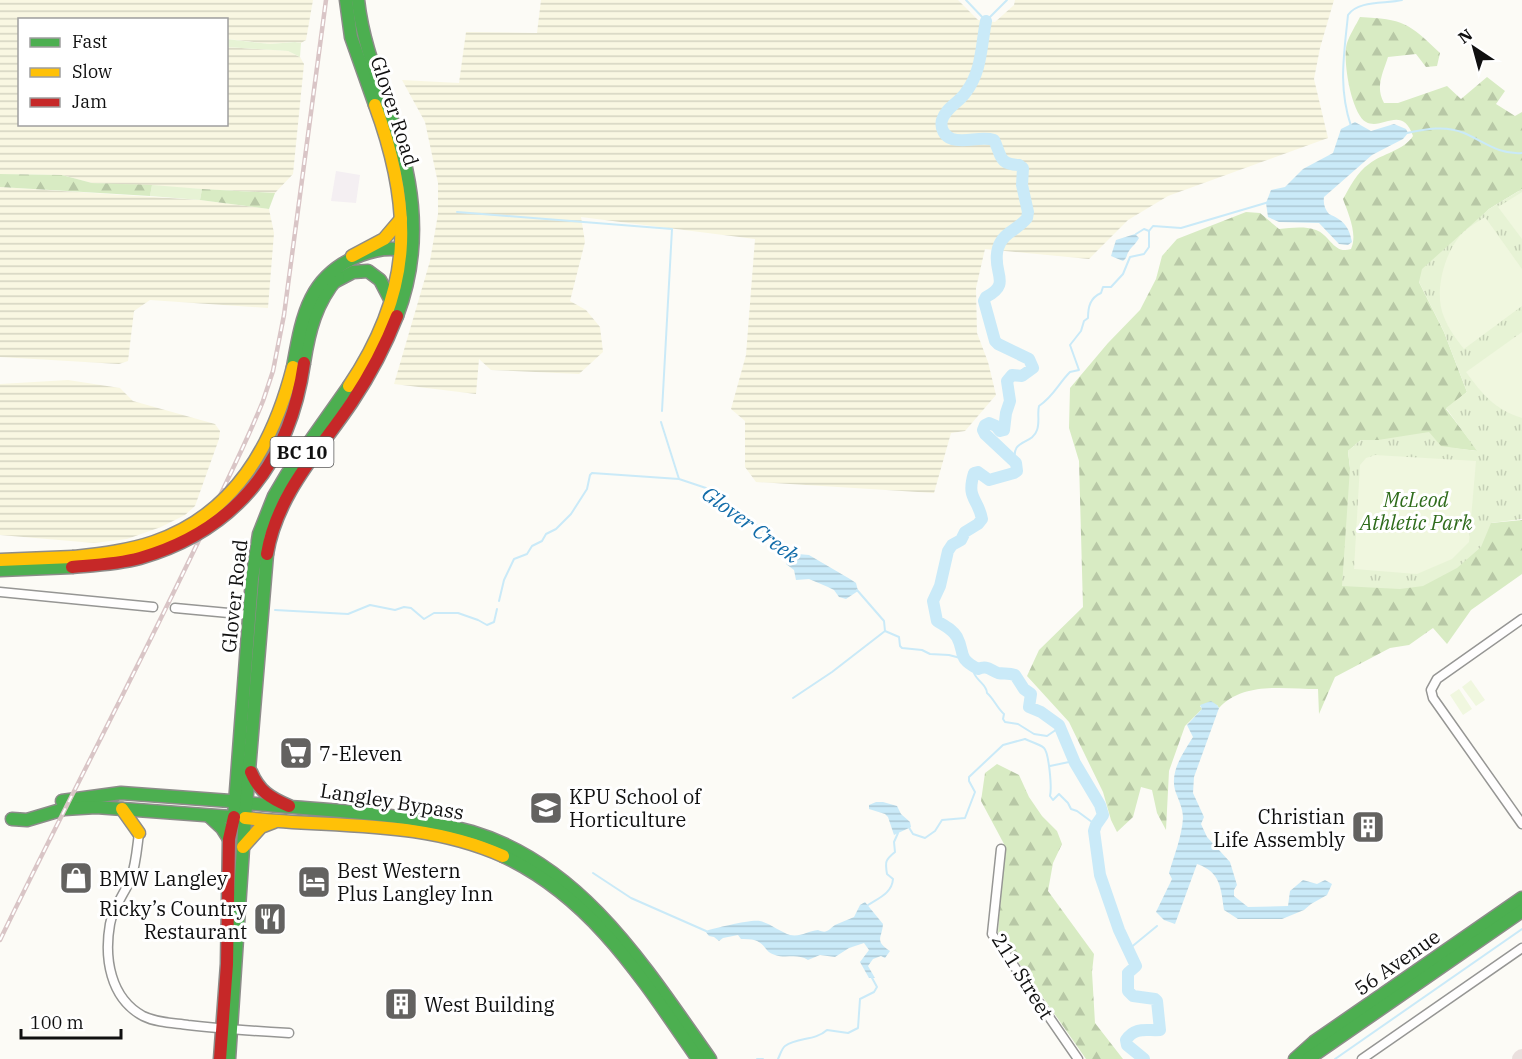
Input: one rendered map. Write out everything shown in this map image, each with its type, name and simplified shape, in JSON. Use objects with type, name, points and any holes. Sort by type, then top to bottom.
[{"type":"main road","name":"Glover Road","points":[[220,1059],[227,1028],[243,847],[240,818],[244,769],[265,573],[275,523],[288,493],[304,467],[361,390],[384,351],[407,283],[396,176],[388,139],[356,51],[349,26],[346,0]]},
{"type":"main road","name":"Glover Road","points":[[244,769],[252,571],[257,544],[273,498],[295,461],[374,346],[391,301],[404,252],[413,236],[411,200],[401,147],[366,48],[359,18],[358,0]]},
{"type":"main road","points":[[0,560],[112,564],[140,558],[174,547],[210,525],[240,501],[267,469],[288,431],[297,403],[299,327],[305,305],[326,276],[352,256],[384,239],[401,219]]},
{"type":"main road","points":[[352,256],[384,249],[404,252]]},
{"type":"main road","points":[[298,365],[313,314],[321,296],[341,272],[359,261],[404,252]]},
{"type":"main road","points":[[332,283],[348,273],[361,269],[367,270],[380,278],[391,301]]},
{"type":"main road","points":[[0,570],[72,562]]},
{"type":"main road","points":[[202,800],[225,790],[244,769],[259,791],[268,798],[289,806]]},
{"type":"main road","name":"Langley Bypass","points":[[0,825],[27,809],[98,795],[121,793],[382,815],[462,830],[505,844],[549,868],[579,892],[618,932],[710,1059]]},
{"type":"main road","name":"Langley Bypass","points":[[12,819],[27,819],[72,808],[96,807],[418,831],[501,854],[556,887],[597,923],[628,961],[698,1059]]},
{"type":"main road","points":[[122,809],[140,833],[158,813]]},
{"type":"main road","points":[[209,816],[230,839]]},
{"type":"main road","name":"Glover Road","points":[[229,1059],[227,1028],[230,839],[240,818]]},
{"type":"main road","points":[[243,847],[261,827],[278,821]]},
{"type":"main road","name":"56 Avenue","points":[[1308,1059],[1522,898]]},
{"type":"main road","name":"56 Avenue","points":[[1296,1059],[1314,1042],[1380,1003],[1522,911]]},
{"type":"street","points":[[0,592],[153,607]]},
{"type":"street","points":[[174,608],[250,615]]},
{"type":"street","points":[[1522,619],[1437,679],[1431,686],[1433,698],[1522,824]]},
{"type":"street","points":[[140,833],[131,879],[110,920],[107,959],[116,987],[133,1009],[153,1020],[289,1033]]},
{"type":"street","name":"211 Street","points":[[1001,849],[992,934],[1078,1059]]},
{"type":"street","points":[[1362,1059],[1522,948]]},
{"type":"shaded area","points":[[0,0],[313,0],[306,40],[301,43],[270,44],[228,39],[228,18],[18,18],[18,126],[228,126],[228,47],[288,51],[300,57],[304,64],[293,174],[275,193],[92,183],[62,175],[0,174]]},
{"type":"shaded area","points":[[541,0],[958,0],[978,20],[995,22],[1014,5],[1015,0],[1334,0],[1314,79],[1328,138],[1168,196],[1128,220],[1089,259],[985,249],[976,288],[977,333],[988,362],[996,395],[965,431],[951,433],[934,493],[756,482],[745,467],[745,421],[731,409],[746,355],[755,239],[581,217],[585,242],[570,301],[586,310],[600,327],[603,352],[579,374],[491,370],[479,359],[476,394],[394,384],[430,261],[438,214],[438,183],[425,122],[402,80],[459,83],[466,32],[537,33]]},
{"type":"shaded area","points":[[336,171],[360,175],[356,203],[331,201]]},
{"type":"shaded area","points":[[0,187],[200,200],[269,209],[274,233],[268,308],[150,300],[134,311],[128,361],[119,364],[0,357]]},
{"type":"shaded area","points":[[68,380],[120,388],[133,401],[215,424],[220,431],[219,439],[195,506],[185,515],[161,527],[127,539],[94,543],[0,535],[0,384]]},
{"type":"green space","points":[[1360,17],[1396,21],[1412,29],[1440,53],[1437,66],[1426,67],[1416,54],[1388,57],[1380,86],[1384,103],[1398,103],[1447,86],[1461,99],[1487,77],[1505,91],[1496,104],[1515,116],[1522,112],[1522,189],[1489,209],[1419,282],[1444,332],[1467,392],[1446,409],[1478,451],[1361,440],[1348,451],[1350,468],[1491,523],[1522,520],[1522,574],[1471,610],[1447,644],[1433,628],[1409,645],[1390,648],[1335,677],[1319,714],[1318,689],[1266,688],[1240,694],[1229,699],[1219,708],[1217,705],[1200,706],[1202,709],[1185,726],[1169,771],[1166,830],[1157,813],[1152,790],[1141,787],[1133,817],[1117,832],[1103,792],[1069,722],[1027,676],[1039,650],[1083,607],[1079,461],[1069,428],[1070,388],[1140,310],[1156,279],[1162,256],[1177,239],[1246,212],[1260,213],[1279,229],[1316,230],[1336,247],[1351,249],[1353,230],[1343,199],[1365,167],[1374,160],[1398,149],[1413,136],[1408,127],[1398,120],[1372,124],[1366,122],[1356,108],[1349,85],[1346,50],[1348,40]]},
{"type":"green space","points":[[228,39],[270,44],[301,43],[300,57],[288,51],[228,47]]},
{"type":"green space","points":[[0,174],[62,175],[92,183],[152,185],[150,196],[0,187]]},
{"type":"green space","points":[[152,185],[202,189],[200,200],[150,196]]},
{"type":"green space","points":[[202,189],[275,193],[269,209],[200,200]]},
{"type":"green space","name":"McLeod Athletic Park","points":[[1522,189],[1522,519],[1491,523],[1481,547],[1457,568],[1423,586],[1400,589],[1342,586],[1350,468],[1348,451],[1361,440],[1378,440],[1429,432],[1441,446],[1477,451],[1446,408],[1467,392],[1444,332],[1419,282],[1422,269],[1489,209]]},
{"type":"green space","points":[[1522,192],[1522,239],[1498,207]]},
{"type":"green space","points":[[1485,217],[1522,269],[1522,306],[1464,349],[1444,317],[1440,287],[1448,255],[1453,245],[1467,229]]},
{"type":"green space","points":[[1522,332],[1522,418],[1496,406],[1466,372]]},
{"type":"green space","points":[[1375,455],[1476,461],[1469,542],[1452,559],[1417,574],[1354,569],[1360,465],[1366,458]]},
{"type":"green space","points":[[1471,680],[1485,700],[1476,706],[1462,687]]},
{"type":"green space","points":[[1459,689],[1472,709],[1463,715],[1450,695]]},
{"type":"green space","points":[[997,764],[1019,775],[1029,797],[1042,816],[1057,831],[1062,844],[1053,863],[1048,891],[1094,954],[1092,972],[1095,1023],[1123,1059],[1086,1059],[998,933],[1004,844],[981,801],[985,773]]},
{"type":"water","points":[[1355,122],[1371,131],[1394,124],[1406,129],[1408,133],[1403,139],[1372,155],[1324,197],[1326,210],[1345,224],[1352,242],[1348,245],[1339,244],[1319,223],[1279,222],[1268,217],[1266,203],[1271,190],[1285,187],[1303,169],[1333,153],[1341,129]]},
{"type":"water","points":[[1135,234],[1139,238],[1125,260],[1111,256],[1116,240]]},
{"type":"water","points":[[798,554],[809,555],[850,579],[856,583],[858,591],[846,599],[839,597],[834,590],[809,579],[796,580],[794,570],[786,564],[791,557]]},
{"type":"water","points":[[1211,701],[1219,708],[1194,777],[1193,793],[1204,817],[1201,824],[1207,837],[1230,862],[1237,885],[1234,896],[1248,907],[1288,906],[1290,891],[1303,880],[1317,884],[1325,880],[1332,884],[1327,895],[1304,910],[1282,919],[1238,919],[1224,910],[1218,882],[1211,872],[1197,864],[1175,924],[1164,920],[1156,912],[1172,879],[1169,873],[1182,825],[1182,811],[1175,790],[1174,776],[1178,762],[1193,737],[1187,725],[1202,709],[1200,705]]},
{"type":"water","points":[[876,802],[897,806],[901,814],[910,822],[911,827],[894,835],[888,817],[869,809],[869,805]]},
{"type":"water","points":[[865,902],[883,924],[880,942],[890,951],[885,958],[881,956],[873,959],[868,966],[875,978],[869,978],[860,962],[869,950],[864,943],[849,948],[835,957],[820,955],[808,960],[775,955],[760,943],[750,939],[741,939],[738,935],[719,941],[705,931],[733,924],[760,921],[790,935],[825,931],[854,917],[860,905]]},
{"type":"waterway","points":[[966,0],[986,21],[1007,0]]},
{"type":"waterway","points":[[1351,126],[1343,84],[1348,15],[1358,7],[1365,5],[1402,0]]},
{"type":"waterway","points":[[986,21],[975,76],[963,96],[944,116],[942,126],[945,134],[952,139],[994,140],[1004,161],[1023,168],[1022,185],[1028,212],[1027,218],[1000,243],[997,257],[1000,282],[994,292],[984,301],[995,341],[1029,359],[1033,368],[1022,376],[1012,375],[1007,381],[1010,401],[1004,430],[1000,431],[989,423],[983,430],[1016,463],[1017,471],[989,480],[978,472],[974,473],[971,488],[982,519],[965,532],[961,540],[952,545],[948,551],[940,586],[933,601],[937,621],[955,634],[967,661],[978,669],[986,668],[998,673],[1015,675],[1024,689],[1031,694],[1029,707],[1041,712],[1059,725],[1075,763],[1100,805],[1103,815],[1094,831],[1100,875],[1119,930],[1136,966],[1128,973],[1128,991],[1133,996],[1157,1001],[1160,1030],[1137,1031],[1126,1040],[1127,1045],[1144,1059]]},
{"type":"waterway","points":[[1407,133],[1428,129],[1450,129],[1464,133],[1499,150],[1522,153]]},
{"type":"waterway","points":[[1016,463],[1015,455],[1018,446],[1031,438],[1037,430],[1039,406],[1070,372],[1079,370],[1070,345],[1088,318],[1092,300],[1101,293],[1103,287],[1111,287],[1123,274],[1130,257],[1144,254],[1149,247],[1149,231],[1153,226],[1181,228],[1269,202]]},
{"type":"waterway","points":[[457,212],[672,229],[662,411]]},
{"type":"waterway","points":[[1136,234],[1144,229],[1149,231]]},
{"type":"waterway","points":[[661,422],[679,479]]},
{"type":"waterway","name":"Glover Creek","points":[[499,601],[504,580],[514,559],[527,554],[532,546],[542,541],[546,534],[556,529],[571,514],[587,489],[592,473],[679,479],[706,488],[716,497],[729,503],[791,557]]},
{"type":"waterway","name":"Glover Creek","points":[[857,590],[884,621],[885,631]]},
{"type":"waterway","name":"Glover Creek","points":[[275,610],[348,614],[370,605],[395,610],[404,607],[411,608],[424,619],[434,613],[458,613],[487,625],[494,622],[497,609]]},
{"type":"waterway","name":"Glover Creek","points":[[885,631],[899,637],[902,648],[964,659]]},
{"type":"waterway","points":[[793,698],[832,672],[885,631]]},
{"type":"waterway","points":[[978,669],[974,673],[975,676],[1004,714],[1005,722],[1018,724],[1034,734],[1047,736],[1060,727]]},
{"type":"waterway","points":[[1025,739],[1040,745],[1046,751],[1050,771],[1050,796],[1053,800],[1059,794],[1071,809],[1096,825]]},
{"type":"waterway","points":[[908,826],[913,834],[925,838],[935,831],[942,820],[965,818],[975,792],[969,777],[1003,745],[1025,739]]},
{"type":"waterway","points":[[1050,766],[1075,763]]},
{"type":"waterway","points":[[868,905],[884,895],[892,884],[893,879],[887,874],[886,864],[895,852],[894,842],[898,833]]},
{"type":"waterway","points":[[593,873],[631,898],[706,931]]},
{"type":"waterway","points":[[1129,949],[1157,926]]},
{"type":"waterway","points":[[1335,1059],[1522,929]]},
{"type":"waterway","points":[[778,1059],[784,1047],[795,1041],[817,1036],[827,1030],[848,1033],[858,1028],[860,999],[874,992],[877,987],[871,976]]},
{"type":"waterway","points":[[757,1059],[763,1059]]},
{"type":"railway","points":[[0,940],[185,570],[263,401],[273,371],[284,315],[326,0]]},
{"type":"traffic: fast","points":[[346,0],[351,37],[375,105]]},
{"type":"traffic: fast","points":[[358,0],[364,34],[403,155],[411,201],[412,247],[409,270],[397,316]]},
{"type":"traffic: fast","points":[[293,367],[304,315],[319,286],[329,274],[343,264],[367,253],[390,249],[407,251]]},
{"type":"traffic: fast","points":[[332,283],[353,272],[368,271],[380,280],[391,301]]},
{"type":"traffic: fast","points":[[304,363],[315,317],[324,297],[338,277]]},
{"type":"traffic: fast","points":[[234,817],[252,579],[259,534],[274,496],[287,474],[349,386]]},
{"type":"traffic: fast","points":[[12,819],[27,820],[64,809],[96,807],[245,818],[267,554]]},
{"type":"traffic: fast","points":[[0,570],[72,567]]},
{"type":"traffic: fast","points":[[62,801],[121,793],[244,802]]},
{"type":"traffic: fast","points":[[247,803],[417,820],[472,832],[512,848],[547,869],[609,924],[662,991],[710,1059]]},
{"type":"traffic: fast","points":[[209,816],[222,828],[229,839]]},
{"type":"traffic: fast","points":[[229,1059],[245,818]]},
{"type":"traffic: fast","points":[[503,856],[564,894],[590,918],[636,971],[698,1059]]},
{"type":"traffic: fast","points":[[1295,1059],[1314,1042],[1522,898]]},
{"type":"traffic: fast","points":[[1308,1059],[1522,911]]},
{"type":"traffic: slow","points":[[349,386],[370,351],[386,317],[396,283],[401,250],[401,215],[396,180],[388,144],[375,105]]},
{"type":"traffic: slow","points":[[352,256],[384,239],[401,219]]},
{"type":"traffic: slow","points":[[73,557],[124,550],[154,542],[182,530],[207,514],[228,495],[262,449],[285,396],[293,367]]},
{"type":"traffic: slow","points":[[0,560],[73,557]]},
{"type":"traffic: slow","points":[[122,809],[139,833]]},
{"type":"traffic: slow","points":[[245,818],[408,830],[472,844],[503,856]]},
{"type":"traffic: slow","points":[[243,847],[261,827],[274,822]]},
{"type":"traffic: jam","points":[[267,554],[272,532],[290,492],[365,382],[397,316]]},
{"type":"traffic: jam","points":[[72,567],[140,558],[174,546],[205,530],[231,510],[253,487],[272,460],[286,431],[297,398],[304,363]]},
{"type":"traffic: jam","points":[[251,772],[266,793],[289,806]]},
{"type":"traffic: jam","points":[[220,1059],[227,964],[229,839],[234,817]]},
{"type":"place","name":"7-Eleven","points":[[296,753]]},
{"type":"place","name":"KPU School of Horticulture","points":[[546,808]]},
{"type":"place","name":"Christian Life Assembly","points":[[1368,827]]},
{"type":"place","name":"BMW Langley","points":[[76,878]]},
{"type":"place","name":"Best Western Plus Langley Inn","points":[[314,882]]},
{"type":"place","name":"Ricky’s Country Restaurant","points":[[270,919]]},
{"type":"place","name":"West Building","points":[[401,1004]]}]
